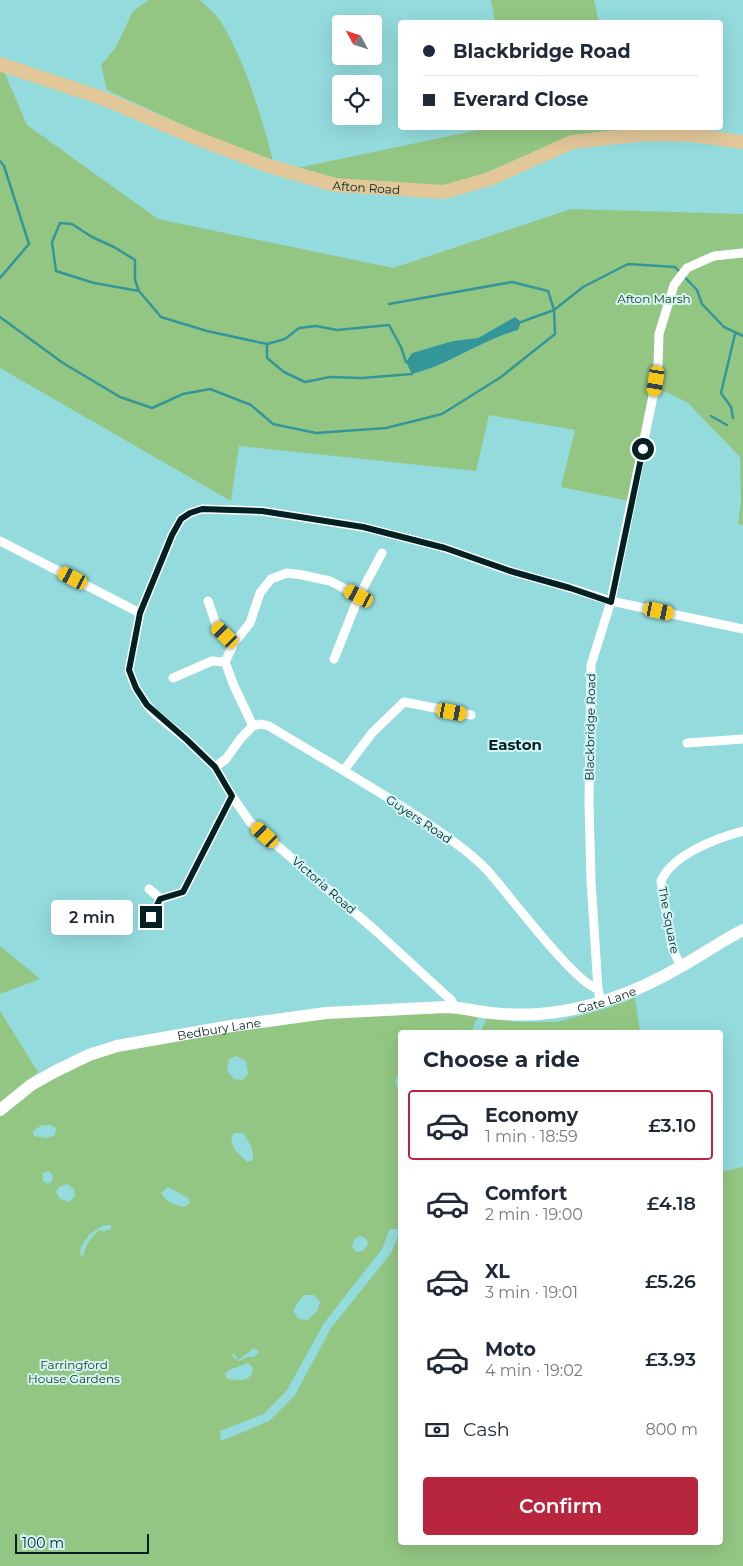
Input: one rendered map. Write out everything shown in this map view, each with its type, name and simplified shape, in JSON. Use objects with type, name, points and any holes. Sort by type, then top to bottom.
[{"type":"main road","name":"Afton Road","points":[[0,64],[105,99],[191,136],[269,166],[335,185],[444,192],[490,179],[572,142],[646,134],[692,135],[743,142]]},
{"type":"street","name":"Blackbridge Road","points":[[601,1003],[598,989],[591,881],[589,803],[591,665],[611,602],[653,396],[658,366],[659,334],[676,282],[687,268],[714,256],[743,253]]},
{"type":"street","name":"Victoria Road","points":[[456,1007],[451,1000],[376,931],[250,822],[215,767],[187,740],[154,713],[136,688],[129,670],[140,613],[172,535],[181,519],[190,513],[202,509],[262,511],[363,527],[445,548],[510,571],[611,602],[743,629]]},
{"type":"street","points":[[0,541],[140,613]]},
{"type":"street","points":[[334,659],[359,596],[382,553]]},
{"type":"street","points":[[215,767],[226,759],[241,738],[253,726],[225,662],[234,643],[250,623],[260,593],[271,579],[287,573],[302,575],[330,582],[359,596]]},
{"type":"street","points":[[208,601],[217,627],[234,643]]},
{"type":"street","points":[[173,678],[212,661],[225,662]]},
{"type":"street","points":[[344,770],[372,733],[404,702],[470,715]]},
{"type":"street","name":"Guyers Road","points":[[253,726],[262,724],[269,726],[344,770],[442,833],[486,869],[570,968],[583,981],[598,989]]},
{"type":"street","points":[[687,743],[743,740]]},
{"type":"street","points":[[151,917],[160,899],[183,892],[232,796]]},
{"type":"street","name":"The Square","points":[[681,967],[672,947],[661,881],[673,864],[702,846],[743,831]]},
{"type":"street","points":[[149,889],[160,899]]},
{"type":"street","name":"Gate Lane","points":[[456,1007],[500,1014],[540,1014],[573,1010],[601,1003],[650,983],[681,967],[715,944],[743,930]]},
{"type":"street","name":"Bedbury Lane","points":[[0,1110],[31,1085],[54,1072],[89,1055],[117,1046],[222,1027],[326,1013],[456,1007]]},
{"type":"green space","points":[[149,0],[200,0],[219,19],[237,52],[244,70],[273,161],[196,131],[107,90],[101,65],[116,47],[133,11]]},
{"type":"green space","points":[[491,0],[594,0],[599,20],[495,20]]},
{"type":"green space","name":"Afton Marsh","points":[[0,69],[3,69],[27,125],[158,219],[393,268],[571,209],[743,214],[743,525],[738,524],[741,501],[740,457],[687,402],[652,386],[629,501],[561,487],[575,430],[489,415],[476,471],[239,446],[231,501],[0,368]],"holes":[[[515,317],[518,330],[504,334],[439,365],[412,374],[413,353],[453,341],[478,338]]]},
{"type":"green space","points":[[478,130],[694,130],[570,136],[487,172],[441,187],[337,181],[297,168]]},
{"type":"green space","points":[[0,946],[40,979],[0,994]]},
{"type":"green space","points":[[635,998],[640,1030],[482,1030],[487,1017],[517,1022],[557,1022],[608,1008]]},
{"type":"green space","name":"Farringford House Gardens","points":[[456,1010],[478,1016],[472,1030],[398,1030],[398,1075],[395,1080],[398,1089],[398,1229],[390,1229],[382,1249],[324,1323],[287,1390],[264,1414],[220,1431],[221,1441],[269,1421],[295,1395],[331,1328],[391,1253],[398,1236],[398,1545],[723,1545],[723,1171],[743,1167],[743,1566],[0,1566],[0,1114],[55,1074],[119,1049],[330,1015]],"holes":[[[236,1056],[246,1061],[248,1074],[242,1080],[234,1079],[227,1071],[229,1059]],[[42,1125],[50,1125],[56,1128],[55,1135],[47,1138],[34,1136],[33,1131]],[[234,1133],[243,1133],[251,1146],[253,1160],[247,1162],[234,1149],[231,1138]],[[48,1171],[52,1174],[53,1178],[48,1184],[43,1181],[43,1173]],[[67,1184],[74,1189],[75,1196],[69,1202],[60,1199],[56,1192],[59,1187]],[[168,1187],[188,1198],[190,1203],[184,1207],[174,1204],[165,1199],[161,1193]],[[106,1225],[111,1225],[111,1229],[99,1230],[89,1242],[83,1256],[80,1255],[88,1236]],[[361,1236],[367,1239],[368,1245],[363,1251],[356,1252],[352,1247],[354,1239]],[[304,1295],[314,1295],[320,1302],[317,1311],[308,1320],[299,1319],[293,1311]],[[253,1349],[259,1352],[254,1357],[247,1357],[239,1361],[232,1356],[234,1353],[238,1360]],[[248,1363],[253,1368],[250,1376],[243,1380],[226,1378],[225,1374],[229,1370]]]},
{"type":"green space","points":[[0,1011],[38,1072],[0,1103]]},
{"type":"water","points":[[515,317],[521,322],[518,330],[504,334],[439,365],[412,374],[406,362],[412,353],[453,341],[478,338]]},
{"type":"waterway","points":[[0,161],[4,166],[29,244],[0,278]]},
{"type":"waterway","points":[[139,291],[135,280],[135,260],[72,224],[60,223],[52,242],[56,271],[94,283],[139,291],[161,317],[207,331],[267,344],[285,339],[299,328],[316,326],[337,330],[389,325],[401,347],[406,362]]},
{"type":"waterway","points":[[521,322],[554,310],[583,287],[628,264],[675,267],[697,290],[702,304],[724,327],[743,336]]},
{"type":"waterway","points":[[0,317],[63,363],[120,397],[152,408],[183,394],[210,389],[251,405],[273,424],[316,433],[386,428],[442,414],[501,377],[555,334],[554,310],[548,291],[512,282],[389,304]]},
{"type":"waterway","points":[[733,418],[731,407],[721,393],[735,334]]},
{"type":"waterway","points":[[267,344],[267,358],[284,372],[305,382],[330,377],[362,378],[412,374]]},
{"type":"waterway","points":[[711,416],[727,425]]},
{"type":"district","name":"Easton","points":[[515,744]]},
{"type":"route","points":[[151,917],[160,899],[183,892],[232,796],[215,767],[147,705],[136,688],[129,670],[140,613],[172,535],[181,519],[190,513],[202,509],[262,511],[363,527],[445,548],[510,571],[611,602],[643,449]]}]
